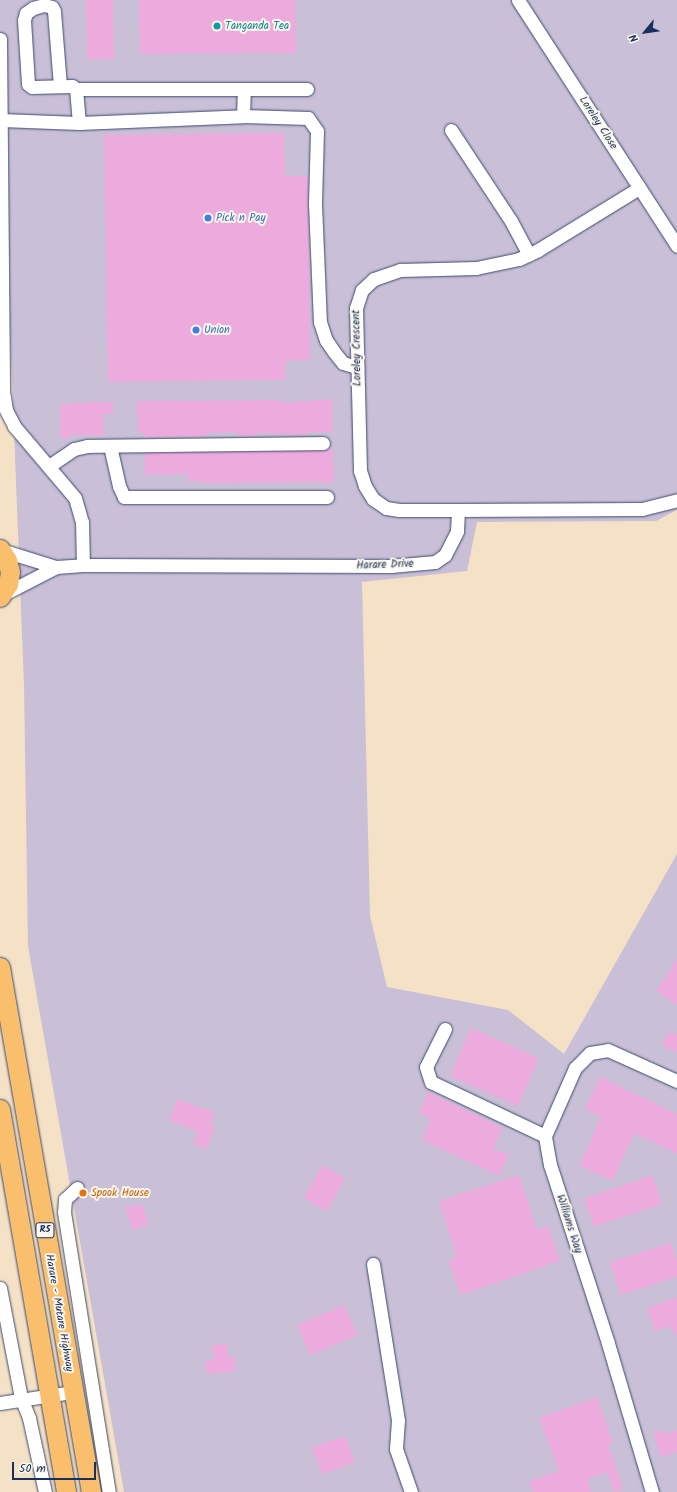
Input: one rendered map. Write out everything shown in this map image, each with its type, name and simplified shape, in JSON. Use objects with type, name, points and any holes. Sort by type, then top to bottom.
[{"type":"highway","points":[[0,549],[7,560],[10,572],[1,596]]},
{"type":"highway","name":"Harare - Mutare Highway","points":[[0,967],[91,1492]]},
{"type":"highway","name":"Harare - Mutare Highway","points":[[0,1109],[66,1492]]},
{"type":"street","name":"Loreley Close","points":[[518,0],[677,246]]},
{"type":"street","points":[[60,86],[54,11],[52,7],[44,5],[33,8],[26,13],[24,20],[28,84],[32,88],[72,86],[76,89],[307,89]]},
{"type":"street","points":[[0,39],[3,391],[6,410],[14,426],[75,498],[82,522],[83,565]]},
{"type":"street","points":[[76,89],[78,123]]},
{"type":"street","points":[[243,116],[244,89]]},
{"type":"street","points":[[1,120],[78,123],[243,116],[308,118],[314,124],[316,131],[315,204],[320,322],[326,340],[334,352],[343,362],[357,367]]},
{"type":"street","points":[[451,130],[511,221],[529,255]]},
{"type":"street","name":"Loreley Crescent","points":[[458,510],[399,510],[386,508],[370,494],[360,471],[356,308],[362,290],[374,279],[400,270],[476,268],[529,255],[639,188]]},
{"type":"street","points":[[49,466],[74,448],[110,446],[323,443]]},
{"type":"street","points":[[110,446],[119,486],[124,497],[327,497]]},
{"type":"street","points":[[458,510],[642,509],[677,500]]},
{"type":"street","name":"Harare Drive","points":[[0,549],[56,567],[83,565],[391,566],[434,562],[445,556],[457,531],[458,510]]},
{"type":"street","name":"Harare Drive","points":[[1,596],[56,567]]},
{"type":"street","points":[[445,1029],[426,1067],[427,1075],[431,1082],[545,1136],[575,1068],[590,1053],[608,1050],[677,1081]]},
{"type":"street","name":"Williams Way","points":[[545,1136],[550,1165],[608,1343],[652,1492]]},
{"type":"street","points":[[77,1188],[65,1199],[64,1212],[109,1492]]},
{"type":"street","points":[[373,1264],[398,1420],[396,1449],[411,1492]]},
{"type":"street","points":[[0,1288],[21,1398],[29,1418],[45,1492]]},
{"type":"street","points":[[0,1403],[21,1398],[73,1392]]},
{"type":"shaded area","points":[[0,0],[677,0],[677,510],[656,521],[477,522],[467,571],[362,582],[370,916],[387,987],[508,1010],[564,1054],[677,854],[677,1492],[124,1492],[28,946],[24,684],[0,77]]},
{"type":"building","points":[[86,0],[113,0],[114,59],[87,59]]},
{"type":"building","name":"Tanganda Tea","points":[[139,0],[295,0],[296,53],[140,54]]},
{"type":"building","points":[[284,133],[285,176],[308,176],[310,360],[285,361],[285,380],[108,382],[104,135]]},
{"type":"building","points":[[332,399],[332,432],[307,432],[307,435],[256,433],[255,436],[238,436],[238,432],[207,433],[207,436],[145,437],[144,433],[138,433],[137,401],[281,400],[281,403]]},
{"type":"building","points":[[113,402],[113,414],[103,414],[104,435],[70,435],[70,438],[60,438],[60,404]]},
{"type":"building","points":[[333,449],[334,482],[215,483],[188,481],[188,474],[145,475],[145,453]]},
{"type":"building","points":[[677,959],[677,1005],[656,991]]},
{"type":"building","points":[[471,1028],[539,1058],[518,1106],[450,1076]]},
{"type":"building","points":[[669,1031],[677,1035],[677,1052],[662,1045]]},
{"type":"building","points":[[600,1077],[677,1114],[677,1154],[634,1133],[613,1181],[579,1166],[601,1117],[585,1109]]},
{"type":"building","points":[[428,1092],[503,1128],[493,1149],[509,1155],[499,1176],[422,1140],[431,1119],[419,1113]]},
{"type":"building","points":[[177,1099],[215,1113],[210,1125],[215,1127],[206,1149],[193,1144],[198,1132],[169,1120]]},
{"type":"building","points":[[322,1165],[345,1178],[327,1211],[304,1198]]},
{"type":"building","points":[[519,1175],[537,1230],[548,1226],[560,1261],[461,1295],[448,1261],[457,1258],[439,1201]]},
{"type":"building","points":[[652,1175],[662,1204],[594,1227],[584,1199]]},
{"type":"building","points":[[141,1203],[149,1224],[133,1230],[125,1209]]},
{"type":"building","points":[[671,1243],[677,1261],[677,1277],[621,1295],[610,1262]]},
{"type":"building","points":[[677,1297],[677,1336],[670,1326],[655,1331],[647,1308]]},
{"type":"building","points":[[344,1305],[358,1335],[310,1355],[297,1325]]},
{"type":"building","points":[[227,1344],[228,1357],[234,1356],[236,1371],[207,1374],[205,1360],[214,1359],[212,1345]]},
{"type":"building","points":[[597,1397],[613,1443],[608,1445],[623,1489],[614,1492],[607,1472],[587,1479],[591,1492],[533,1492],[529,1481],[559,1471],[539,1418]]},
{"type":"building","points":[[664,1430],[665,1434],[677,1430],[677,1452],[661,1457],[653,1433]]},
{"type":"building","points":[[345,1436],[355,1462],[322,1474],[312,1448]]},
{"type":"place","name":"Tanganda Tea","points":[[217,26]]},
{"type":"place","name":"Pick n Pay","points":[[208,218]]},
{"type":"place","name":"Union","points":[[196,330]]},
{"type":"place","name":"Spook House","points":[[83,1193]]}]
